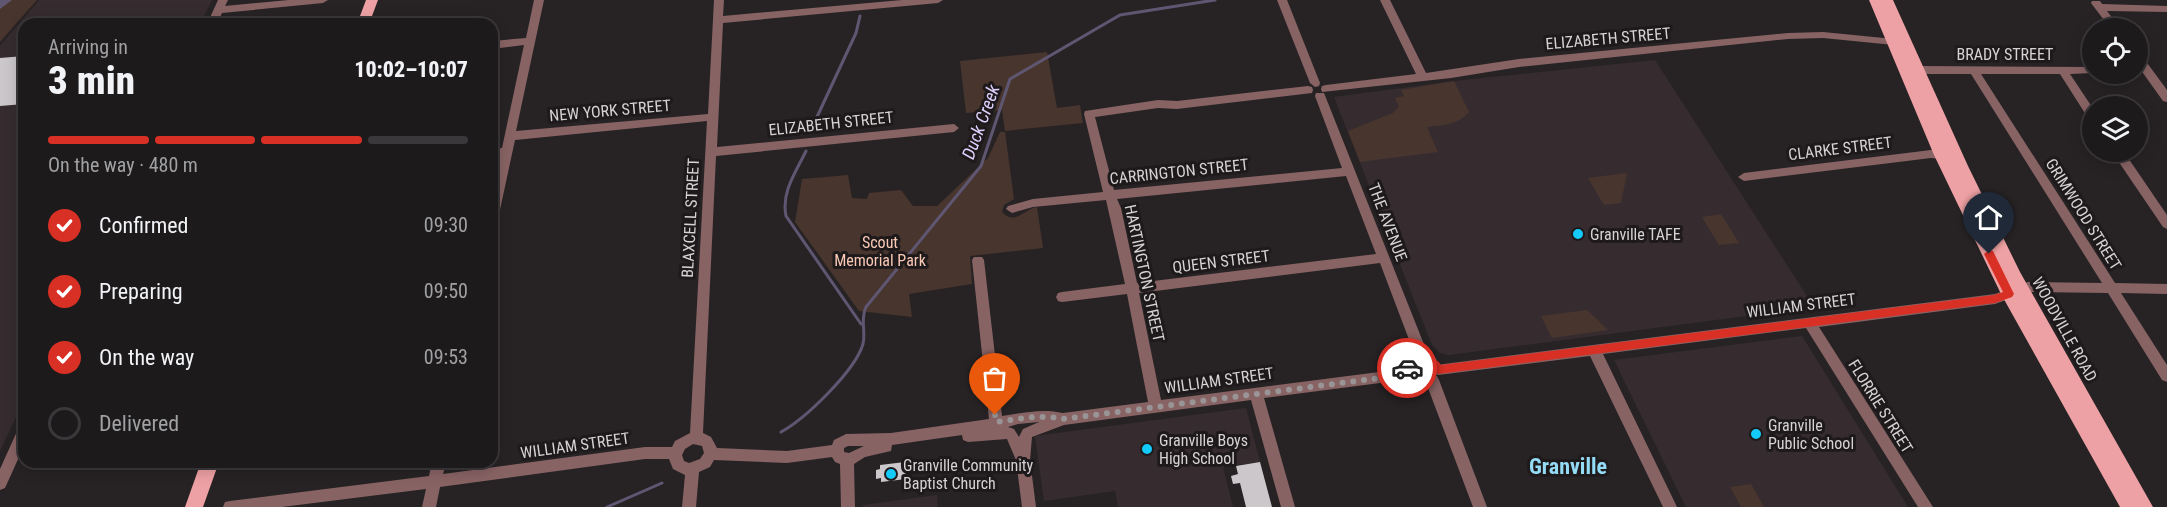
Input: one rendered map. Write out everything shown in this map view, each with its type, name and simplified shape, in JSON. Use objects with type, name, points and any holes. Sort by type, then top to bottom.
[{"type":"main road","points":[[365,18],[372,0]]},
{"type":"main road","name":"WOODVILLE ROAD","points":[[1875,0],[1941,154],[2129,507]]},
{"type":"main road","name":"WOODVILLE ROAD","points":[[1887,0],[2015,291],[2144,507]]},
{"type":"main road","points":[[194,507],[208,468]]},
{"type":"street","points":[[221,5],[323,0]]},
{"type":"street","points":[[498,192],[539,0]]},
{"type":"street","name":"BLAXCELL STREET","points":[[696,438],[718,0]]},
{"type":"street","points":[[718,20],[938,0]]},
{"type":"street","points":[[1282,0],[1311,87],[1311,94],[1323,92]]},
{"type":"street","points":[[1385,0],[1423,77]]},
{"type":"street","points":[[2096,3],[2167,9]]},
{"type":"street","points":[[2096,3],[2107,18]]},
{"type":"street","name":"ELIZABETH STREET","points":[[1323,92],[1519,63],[1788,36],[1822,35],[1894,42]]},
{"type":"street","points":[[498,45],[530,42]]},
{"type":"street","name":"GRIMWOOD STREET","points":[[1973,69],[2167,376]]},
{"type":"street","points":[[2062,69],[2082,100]]},
{"type":"street","name":"BRADY STREET","points":[[1918,70],[2082,70]]},
{"type":"street","points":[[2148,76],[2165,92]]},
{"type":"street","name":"HARTINGTON STREET","points":[[1156,407],[1132,288],[1089,114],[1311,87]]},
{"type":"street","name":"THE AVENUE","points":[[1323,92],[1350,171],[1480,507]]},
{"type":"street","name":"NEW YORK STREET","points":[[510,136],[713,117]]},
{"type":"street","name":"ELIZABETH STREET","points":[[712,152],[954,128]]},
{"type":"street","points":[[498,152],[507,151]]},
{"type":"street","name":"CLARKE STREET","points":[[1744,177],[1941,154]]},
{"type":"street","points":[[2125,162],[2167,224]]},
{"type":"street","name":"CARRINGTON STREET","points":[[1012,209],[1033,202],[1350,171]]},
{"type":"street","name":"QUEEN STREET","points":[[1062,297],[1385,258]]},
{"type":"street","points":[[978,260],[996,422]]},
{"type":"street","name":"WILLIAM STREET","points":[[852,451],[1017,432],[1063,419],[1256,393],[1380,378],[1389,380],[1426,371],[1995,299],[2028,287],[2167,289]]},
{"type":"street","name":"FLORRIE STREET","points":[[1809,322],[1926,507]]},
{"type":"street","points":[[1594,350],[1670,507]]},
{"type":"street","points":[[1256,393],[1288,507]]},
{"type":"street","name":"WILLIAM STREET","points":[[1017,432],[1030,426],[1025,419],[1050,416],[1063,419]]},
{"type":"street","name":"WILLIAM STREET","points":[[852,451],[891,439],[996,422],[1017,432]]},
{"type":"street","points":[[1017,432],[1029,507]]},
{"type":"street","points":[[696,438],[708,441],[711,448],[711,454],[705,463],[692,470],[678,465],[675,453],[682,443],[696,438]]},
{"type":"street","points":[[711,454],[787,457],[836,450],[842,441],[852,451],[848,507]]},
{"type":"street","points":[[0,484],[18,444]]},
{"type":"street","points":[[836,450],[838,456],[852,451]]},
{"type":"street","name":"WILLIAM STREET","points":[[230,507],[645,453],[675,453]]},
{"type":"street","points":[[429,507],[438,468]]},
{"type":"street","points":[[689,507],[692,470]]},
{"type":"shaded area","points":[[39,0],[212,0],[203,18],[24,18]]},
{"type":"shaded area","points":[[18,25],[18,413],[0,451],[0,46]]},
{"type":"shaded area","name":"Granville TAFE","points":[[1655,60],[1814,307],[1449,355],[1440,353],[1432,345],[1334,97],[1454,81]]},
{"type":"shaded area","name":"Granville Public School","points":[[1802,336],[1908,507],[1686,507],[1614,360]]},
{"type":"shaded area","name":"Granville Boys High School","points":[[1246,408],[1260,462],[1223,467],[1233,507],[1118,507],[1115,491],[1044,501],[1035,436]]},
{"type":"shaded area","points":[[937,495],[938,507],[863,507],[863,505]]},
{"type":"green space","points":[[8,0],[37,0],[21,18],[18,18],[18,22],[0,42],[0,7]]},
{"type":"green space","points":[[1047,52],[1057,108],[1080,105],[1083,123],[1005,131],[1002,110],[966,113],[960,61]]},
{"type":"green space","points":[[1454,81],[1469,112],[1455,122],[1427,127],[1438,152],[1360,162],[1348,131],[1393,113],[1399,107],[1395,98],[1404,96],[1401,90]]},
{"type":"green space","name":"Scout Memorial Park","points":[[1000,132],[1005,132],[1014,199],[1004,205],[1002,212],[1007,216],[1015,217],[1037,207],[1043,248],[970,256],[972,284],[909,294],[912,317],[859,311],[795,222],[802,179],[848,175],[852,198],[867,199],[869,193],[901,190],[913,206],[937,206],[988,158]]},
{"type":"green space","points":[[1627,173],[1621,203],[1604,205],[1588,178]]},
{"type":"green space","points":[[1721,214],[1739,243],[1719,245],[1702,217]]},
{"type":"green space","points":[[1587,310],[1608,330],[1552,338],[1541,316]]},
{"type":"green space","points":[[1751,484],[1764,507],[1741,507],[1730,487]]},
{"type":"building","points":[[18,56],[18,104],[0,106],[0,58]]},
{"type":"building","name":"Granville Community Baptist Church","points":[[905,462],[906,479],[881,482],[881,478],[876,479],[876,470],[880,469],[880,465]]},
{"type":"building","points":[[1260,462],[1272,507],[1246,507],[1240,483],[1233,484],[1231,476],[1238,474],[1236,466]]},
{"type":"waterway","points":[[0,4],[5,0]]},
{"type":"waterway","name":"Duck Creek","points":[[781,432],[815,406],[850,367],[863,344],[863,316],[866,307],[981,166],[1010,79],[1120,15],[1215,0]]},
{"type":"waterway","points":[[810,132],[856,33],[860,16]]},
{"type":"waterway","points":[[806,151],[787,190],[786,216],[861,324]]},
{"type":"waterway","name":"Duck Creek","points":[[607,507],[662,483]]},
{"type":"way so far","points":[[995,415],[996,422],[1010,421],[1018,417],[1025,419],[1050,416],[1063,419],[1380,378],[1387,372],[1407,368]]},
{"type":"place","name":"Granville TAFE","points":[[1578,234]]},
{"type":"place","name":"Granville Public School","points":[[1756,434]]},
{"type":"place","name":"Granville Boys High School","points":[[1147,449]]},
{"type":"place","name":"Granville Community Baptist Church","points":[[891,474]]},
{"type":"district","name":"Granville","points":[[1568,466]]},
{"type":"route","points":[[1407,368],[1415,367],[1424,361],[1431,362],[1438,370],[1995,299],[2009,294],[1989,254]]}]
